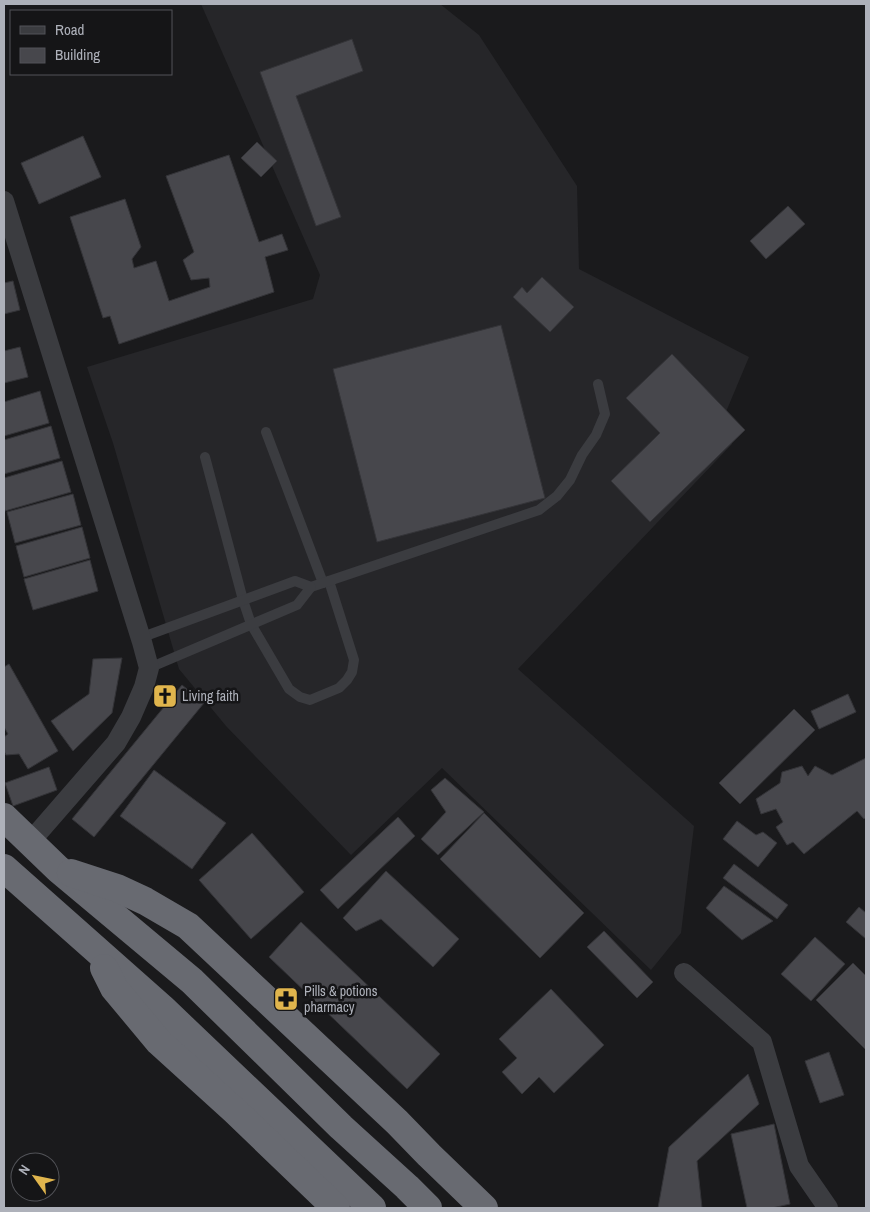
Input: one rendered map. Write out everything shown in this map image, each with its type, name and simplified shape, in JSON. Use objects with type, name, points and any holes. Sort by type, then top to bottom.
[{"type":"highway","points":[[4,817],[58,869],[192,982],[341,1127],[428,1208]]},
{"type":"highway","points":[[4,868],[162,1008],[372,1208]]},
{"type":"highway","points":[[58,869],[117,888],[145,901],[188,926],[384,1109],[484,1208]]},
{"type":"highway","points":[[96,951],[114,988],[159,1042],[235,1111],[336,1208]]},
{"type":"street","points":[[4,201],[149,668],[144,687],[131,717],[116,743],[30,842]]},
{"type":"street","points":[[684,974],[762,1042],[799,1166],[828,1208]]},
{"type":"lane","points":[[149,668],[297,605],[311,588],[539,510],[557,496],[570,480],[582,455],[596,435],[605,414],[598,384]]},
{"type":"lane","points":[[205,457],[251,624],[289,688],[300,697],[310,700],[339,688],[352,672],[354,660],[326,582],[266,432]]},
{"type":"lane","points":[[140,638],[295,581],[311,588]]},
{"type":"shaded area","points":[[201,4],[440,4],[479,35],[577,186],[579,269],[749,357],[723,419],[732,444],[518,669],[694,826],[681,933],[651,970],[442,768],[351,855],[226,726],[179,669],[113,443],[87,367],[313,299],[320,275]]},
{"type":"building","points":[[352,39],[363,71],[296,96],[341,217],[316,226],[260,72]]},
{"type":"building","points":[[83,136],[101,177],[39,204],[21,163]]},
{"type":"building","points":[[257,142],[277,161],[261,177],[241,158]]},
{"type":"building","points":[[229,155],[259,242],[282,234],[288,250],[265,257],[274,292],[119,344],[110,316],[103,318],[70,217],[125,199],[141,247],[132,259],[134,268],[156,261],[169,301],[210,287],[209,278],[191,280],[183,260],[194,252],[166,176]]},
{"type":"building","points":[[788,206],[805,224],[766,259],[750,241]]},
{"type":"building","points":[[542,277],[574,307],[550,332],[513,297],[522,287],[527,293]]},
{"type":"building","points":[[13,281],[20,310],[4,314],[4,283]]},
{"type":"building","points":[[501,325],[545,498],[377,542],[333,369]]},
{"type":"building","points":[[20,347],[28,377],[4,383],[4,351]]},
{"type":"building","points":[[672,354],[745,430],[650,522],[611,481],[660,433],[626,398]]},
{"type":"building","points":[[40,391],[49,423],[4,436],[4,402]]},
{"type":"building","points":[[51,426],[60,458],[4,474],[4,440]]},
{"type":"building","points":[[62,461],[71,492],[5,511],[4,478]]},
{"type":"building","points":[[73,494],[81,525],[15,543],[7,512]]},
{"type":"building","points":[[82,527],[90,558],[24,577],[16,546]]},
{"type":"building","points":[[90,560],[98,591],[33,610],[24,579]]},
{"type":"building","points":[[122,658],[112,713],[73,751],[51,721],[89,694],[93,659]]},
{"type":"building","points":[[9,664],[58,751],[28,769],[19,754],[6,755],[4,751],[4,737],[8,734],[4,727],[4,667]]},
{"type":"building","points":[[182,685],[204,703],[94,837],[72,819]]},
{"type":"building","points":[[848,694],[856,712],[819,729],[811,711]]},
{"type":"building","points":[[794,709],[815,730],[740,804],[719,783]]},
{"type":"building","points":[[866,758],[866,817],[864,819],[857,811],[804,854],[793,842],[787,845],[776,827],[783,822],[776,809],[761,814],[756,799],[780,783],[782,772],[802,766],[808,776],[815,766],[832,775]]},
{"type":"building","points":[[49,767],[57,790],[13,806],[5,783]]},
{"type":"building","points":[[154,770],[226,823],[192,869],[120,816]]},
{"type":"building","points":[[445,778],[484,812],[438,855],[421,839],[446,812],[431,790]]},
{"type":"building","points":[[484,813],[584,913],[540,958],[440,859]]},
{"type":"building","points":[[398,817],[415,836],[338,909],[320,890]]},
{"type":"building","points":[[737,821],[756,835],[763,832],[777,843],[758,867],[723,839]]},
{"type":"building","points":[[252,833],[304,892],[251,939],[199,880]]},
{"type":"building","points":[[734,864],[788,905],[777,919],[723,878]]},
{"type":"building","points":[[386,871],[459,939],[433,967],[381,919],[356,931],[343,918]]},
{"type":"building","points":[[724,886],[773,921],[742,940],[706,908]]},
{"type":"building","points":[[859,907],[866,913],[866,939],[846,922]]},
{"type":"building","points":[[301,922],[440,1054],[407,1089],[269,957]]},
{"type":"building","points":[[604,931],[653,982],[637,998],[587,947]]},
{"type":"building","points":[[815,937],[845,964],[811,1001],[781,974]]},
{"type":"building","points":[[853,963],[866,976],[866,1050],[816,1000]]},
{"type":"building","points":[[551,989],[604,1045],[554,1093],[539,1077],[522,1094],[502,1072],[517,1058],[499,1039]]},
{"type":"building","points":[[829,1052],[844,1095],[820,1103],[805,1061]]},
{"type":"building","points":[[748,1074],[759,1104],[697,1161],[702,1208],[658,1208],[669,1147]]},
{"type":"building","points":[[774,1124],[790,1204],[772,1208],[747,1208],[731,1134]]},
{"type":"place","name":"Living faith","points":[[165,696]]},
{"type":"place","name":"Pills & potions pharmacy","points":[[286,999]]}]
